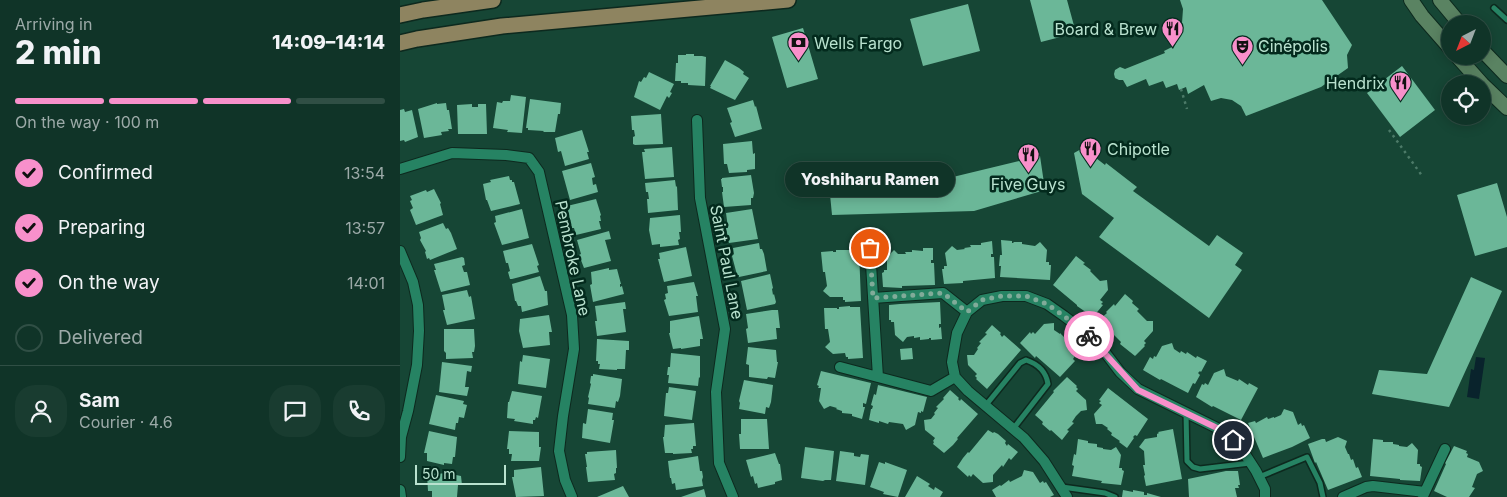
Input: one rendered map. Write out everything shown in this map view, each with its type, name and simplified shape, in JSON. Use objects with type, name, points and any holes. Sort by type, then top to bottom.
[{"type":"main road","points":[[400,15],[493,0]]},
{"type":"main road","points":[[400,43],[417,38],[502,26],[788,0]]},
{"type":"main road","points":[[1410,0],[1441,38]]},
{"type":"main road","points":[[1440,0],[1452,15]]},
{"type":"main road","points":[[1491,59],[1507,76]]},
{"type":"main road","points":[[1465,65],[1474,75]]},
{"type":"main road","points":[[1491,93],[1507,108]]},
{"type":"street","name":"Saint Paul Lane","points":[[696,120],[700,198],[725,330],[716,392],[719,463],[733,497]]},
{"type":"street","name":"Pembroke Lane","points":[[400,169],[452,154],[506,155],[529,158],[538,172],[572,315],[574,350],[559,451],[565,480],[572,497]]},
{"type":"street","points":[[870,248],[878,377]]},
{"type":"street","points":[[400,250],[418,305],[419,331],[417,364],[404,410],[400,437],[400,457]]},
{"type":"street","points":[[873,298],[943,293],[967,312]]},
{"type":"street","points":[[1067,497],[1044,461],[1024,438],[968,391],[955,377],[952,362],[957,333],[967,312],[982,300],[1002,296],[1026,296],[1047,304],[1084,331],[1138,390],[1217,428],[1233,440],[1259,477],[1265,489],[1265,497]]},
{"type":"street","points":[[840,367],[931,390],[955,377]]},
{"type":"street","points":[[1343,497],[1373,486],[1424,494],[1445,449]]},
{"type":"street","points":[[400,490],[401,497]]},
{"type":"lane","points":[[1494,8],[1507,20]]},
{"type":"lane","points":[[985,406],[1020,363],[1026,360],[1033,362],[1044,371],[1048,384],[1013,429]]},
{"type":"lane","points":[[1186,412],[1187,461],[1193,467],[1200,469],[1250,463]]},
{"type":"lane","points":[[1259,477],[1307,457],[1320,483],[1323,497]]},
{"type":"lane","points":[[1061,486],[1105,493],[1115,497]]},
{"type":"path","points":[[1181,88],[1187,109]]},
{"type":"path","points":[[1389,130],[1423,177]]},
{"type":"water","points":[[1476,357],[1485,358],[1479,399],[1467,397],[1471,369],[1474,370]]},
{"type":"building","points":[[1030,0],[1067,0],[1076,33],[1041,42]]},
{"type":"building","points":[[1180,0],[1322,0],[1352,45],[1347,55],[1348,68],[1321,87],[1246,116],[1241,106],[1232,100],[1221,98],[1211,101],[1204,85],[1188,94],[1186,87],[1179,90],[1177,84],[1166,88],[1163,81],[1149,86],[1146,79],[1127,87],[1123,80],[1115,78],[1115,70],[1120,67],[1125,69],[1165,53],[1164,51],[1172,47],[1173,49],[1179,37],[1182,23],[1183,9]]},
{"type":"building","points":[[968,4],[980,51],[923,66],[910,19]]},
{"type":"building","points":[[803,28],[818,79],[787,88],[772,37]]},
{"type":"building","points":[[686,54],[706,57],[705,86],[688,85],[688,83],[675,81],[678,55]]},
{"type":"building","points":[[725,60],[739,68],[749,78],[735,100],[710,88]]},
{"type":"building","points":[[1402,66],[1435,110],[1400,137],[1367,93]]},
{"type":"building","points":[[649,72],[674,84],[670,92],[672,93],[669,98],[667,96],[660,110],[634,97],[639,81],[641,82],[644,77],[646,78]]},
{"type":"building","points":[[511,95],[526,97],[522,133],[507,132],[508,130],[493,128],[497,102],[510,101]]},
{"type":"building","points":[[530,99],[561,103],[555,132],[528,130],[526,128]]},
{"type":"building","points":[[753,100],[762,129],[735,137],[727,108]]},
{"type":"building","points":[[437,103],[446,103],[452,129],[441,132],[442,135],[424,138],[418,109]]},
{"type":"building","points":[[472,104],[472,107],[478,107],[478,104],[486,104],[487,134],[458,134],[457,105]]},
{"type":"building","points":[[404,109],[405,112],[412,110],[418,137],[405,142],[404,140],[400,141],[400,110]]},
{"type":"building","points":[[661,114],[663,144],[633,144],[633,137],[635,136],[634,130],[632,130],[631,116]]},
{"type":"building","points":[[582,130],[589,152],[587,152],[589,159],[565,166],[561,151],[558,152],[555,138]]},
{"type":"building","points":[[752,141],[753,154],[755,153],[755,169],[747,170],[747,172],[729,173],[727,164],[724,164],[723,144]]},
{"type":"building","points":[[672,147],[674,177],[645,179],[642,152],[645,152],[644,149]]},
{"type":"building","points":[[1083,148],[1137,187],[1133,191],[1209,246],[1217,235],[1243,253],[1235,265],[1242,270],[1209,318],[1099,237],[1114,218],[1082,194],[1074,153]]},
{"type":"building","points":[[1040,156],[1045,190],[974,211],[832,215],[829,184],[928,183]]},
{"type":"building","points":[[591,163],[595,177],[592,178],[593,185],[596,184],[598,192],[570,200],[562,171]]},
{"type":"building","points":[[751,175],[754,193],[753,198],[751,198],[751,205],[724,207],[721,179]]},
{"type":"building","points":[[509,176],[510,180],[514,182],[520,204],[491,211],[486,200],[483,184],[491,182],[490,180]]},
{"type":"building","points":[[675,180],[678,210],[648,213],[647,199],[649,199],[645,183]]},
{"type":"building","points":[[1497,183],[1507,217],[1507,247],[1475,256],[1457,195]]},
{"type":"building","points":[[434,189],[441,203],[443,215],[416,225],[410,210],[413,208],[410,196]]},
{"type":"building","points":[[596,199],[601,215],[601,221],[599,221],[601,229],[576,235],[574,228],[572,228],[567,206]]},
{"type":"building","points":[[522,209],[529,238],[502,245],[494,223],[496,222],[495,216]]},
{"type":"building","points":[[752,209],[758,239],[729,243],[726,213]]},
{"type":"building","points":[[680,215],[681,232],[679,232],[679,245],[660,247],[660,244],[652,245],[649,230],[650,218]]},
{"type":"building","points":[[443,223],[451,233],[457,249],[430,260],[429,258],[427,259],[419,232]]},
{"type":"building","points":[[609,231],[611,239],[605,240],[611,261],[584,268],[579,255],[581,254],[577,240]]},
{"type":"building","points":[[1001,240],[1012,241],[1012,243],[1022,242],[1022,244],[1035,246],[1040,242],[1047,250],[1046,262],[1049,262],[1049,265],[1051,265],[1050,280],[1000,277]]},
{"type":"building","points":[[992,241],[993,254],[991,254],[991,257],[994,257],[995,278],[944,284],[942,269],[944,269],[944,266],[947,266],[945,253],[952,246],[957,250],[965,249],[971,247],[970,245],[981,245],[981,243]]},
{"type":"building","points":[[759,243],[760,249],[762,249],[764,254],[767,271],[739,277],[732,256],[734,254],[733,248]]},
{"type":"building","points":[[532,244],[539,265],[537,266],[539,272],[510,279],[508,263],[506,263],[503,251]]},
{"type":"building","points":[[686,247],[692,276],[664,282],[658,259],[660,259],[659,253]]},
{"type":"building","points":[[923,248],[933,248],[933,260],[931,260],[931,263],[934,263],[935,285],[902,286],[902,288],[883,287],[882,273],[884,270],[887,270],[887,257],[894,250],[898,254],[906,254],[905,252],[912,252],[912,250],[923,251]]},
{"type":"building","points":[[836,250],[859,250],[861,301],[845,302],[843,297],[830,297],[823,291],[827,286],[825,272],[823,272],[821,252],[836,252]]},
{"type":"building","points":[[1076,256],[1085,263],[1083,264],[1100,281],[1107,280],[1108,290],[1100,300],[1103,302],[1101,304],[1103,305],[1093,317],[1053,285]]},
{"type":"building","points":[[464,258],[465,265],[462,266],[464,272],[467,272],[470,285],[441,292],[434,264]]},
{"type":"building","points":[[609,268],[609,270],[617,269],[620,287],[622,286],[624,294],[593,302],[590,285],[592,284],[591,272]]},
{"type":"building","points":[[770,274],[775,304],[747,310],[741,281]]},
{"type":"building","points":[[540,276],[545,291],[547,291],[548,305],[522,312],[521,306],[518,306],[515,301],[512,284]]},
{"type":"building","points":[[1471,277],[1502,291],[1449,407],[1372,394],[1379,370],[1427,374]]},
{"type":"building","points":[[694,282],[698,296],[696,296],[698,312],[669,316],[664,300],[666,299],[665,294],[668,293],[667,286]]},
{"type":"building","points":[[467,290],[469,297],[471,296],[475,319],[447,325],[442,295]]},
{"type":"building","points":[[1125,294],[1133,301],[1132,303],[1139,309],[1137,311],[1147,321],[1153,321],[1153,331],[1144,341],[1146,343],[1145,346],[1135,356],[1120,344],[1121,342],[1099,320]]},
{"type":"building","points":[[625,302],[626,309],[623,309],[626,332],[597,336],[595,306]]},
{"type":"building","points":[[940,302],[941,324],[939,324],[939,328],[941,327],[942,339],[931,340],[929,338],[920,340],[920,337],[914,338],[914,336],[907,337],[903,342],[895,335],[894,322],[889,320],[889,305]]},
{"type":"building","points":[[839,307],[860,307],[863,358],[848,359],[845,353],[833,354],[825,347],[830,342],[828,329],[825,329],[824,308],[839,309]]},
{"type":"building","points":[[778,310],[780,328],[776,328],[777,339],[748,343],[746,314]]},
{"type":"building","points":[[549,315],[552,332],[549,332],[550,345],[523,348],[519,331],[520,319]]},
{"type":"building","points":[[699,316],[703,339],[700,339],[700,346],[673,349],[669,333],[670,321]]},
{"type":"building","points":[[1054,323],[1054,330],[1065,338],[1067,336],[1074,344],[1076,342],[1084,349],[1076,358],[1075,356],[1073,359],[1075,361],[1060,377],[1036,356],[1035,358],[1020,343],[1030,332],[1035,334],[1044,324]]},
{"type":"building","points":[[992,325],[1001,333],[1002,337],[1004,335],[1021,350],[987,389],[976,379],[975,376],[977,374],[968,365],[967,355],[974,355],[981,343],[979,342]]},
{"type":"building","points":[[444,329],[474,329],[475,346],[474,352],[472,352],[473,358],[446,359]]},
{"type":"building","points":[[597,339],[629,341],[629,350],[626,350],[625,369],[599,369],[600,364],[596,361]]},
{"type":"building","points":[[1172,343],[1174,349],[1180,353],[1181,351],[1186,354],[1187,352],[1196,358],[1197,356],[1207,361],[1201,372],[1198,373],[1200,375],[1188,393],[1143,370],[1150,357],[1153,359],[1162,346]]},
{"type":"building","points":[[748,347],[776,350],[778,362],[775,378],[749,377],[749,365],[746,364]]},
{"type":"building","points":[[912,348],[913,359],[901,360],[900,349]]},
{"type":"building","points":[[671,353],[700,356],[698,386],[668,383],[669,375],[667,375],[668,367],[670,367]]},
{"type":"building","points":[[523,355],[550,359],[546,388],[518,384],[520,361],[522,362]]},
{"type":"building","points":[[442,362],[472,366],[471,372],[467,371],[465,387],[469,387],[467,396],[439,392]]},
{"type":"building","points":[[1224,369],[1226,376],[1238,381],[1239,379],[1248,385],[1249,383],[1258,388],[1241,420],[1212,407],[1196,397],[1202,384],[1208,385],[1214,373]]},
{"type":"building","points":[[821,371],[871,383],[866,404],[863,403],[863,407],[865,407],[862,419],[852,416],[852,414],[842,413],[837,408],[830,406],[824,409],[819,401],[821,388],[818,388],[819,386],[817,385]]},
{"type":"building","points":[[593,374],[622,379],[620,396],[618,402],[616,401],[615,408],[588,404],[591,376]]},
{"type":"building","points":[[1067,377],[1077,386],[1078,389],[1076,391],[1086,400],[1087,410],[1081,411],[1076,416],[1072,422],[1074,423],[1067,430],[1069,431],[1062,440],[1042,424],[1043,422],[1035,415],[1053,391]]},
{"type":"building","points":[[744,380],[773,385],[771,402],[769,408],[766,407],[765,414],[739,409]]},
{"type":"building","points":[[878,385],[927,397],[923,412],[918,412],[915,425],[906,430],[903,424],[889,422],[888,424],[879,421],[879,423],[869,420],[873,406],[871,405]]},
{"type":"building","points":[[669,387],[696,391],[692,420],[664,416],[666,393],[668,393]]},
{"type":"building","points":[[1108,388],[1148,419],[1137,436],[1133,437],[1127,448],[1111,435],[1112,433],[1108,428],[1102,424],[1096,424],[1094,414],[1102,405],[1099,403],[1101,401],[1099,400]]},
{"type":"building","points":[[950,390],[960,401],[961,399],[978,414],[953,445],[944,453],[933,444],[935,438],[925,430],[924,420],[931,419],[938,408],[936,407]]},
{"type":"building","points":[[512,391],[542,396],[538,418],[536,417],[533,420],[533,424],[507,418],[508,402]]},
{"type":"building","points":[[436,395],[464,401],[463,404],[467,405],[464,418],[459,417],[455,430],[429,424]]},
{"type":"building","points":[[588,409],[613,413],[612,420],[614,420],[610,443],[582,438],[583,423],[586,424]]},
{"type":"building","points":[[1284,409],[1293,412],[1298,425],[1301,423],[1302,426],[1304,425],[1310,438],[1263,458],[1248,423],[1255,421],[1256,423],[1267,417],[1268,419],[1274,418],[1281,415]]},
{"type":"building","points":[[741,419],[767,419],[769,449],[740,449]]},
{"type":"building","points":[[694,423],[696,446],[693,446],[693,449],[691,449],[692,453],[665,453],[663,437],[665,425]]},
{"type":"building","points":[[1173,429],[1182,479],[1146,486],[1143,465],[1145,465],[1144,451],[1139,447],[1145,439],[1157,437],[1158,432]]},
{"type":"building","points":[[988,430],[998,434],[1006,441],[1007,446],[1008,444],[1018,452],[1011,460],[1009,458],[1003,467],[1002,465],[993,475],[993,482],[983,483],[973,474],[971,477],[969,475],[968,477],[957,467]]},
{"type":"building","points":[[429,431],[457,437],[455,457],[453,457],[452,464],[444,463],[444,465],[427,461],[427,453],[424,453]]},
{"type":"building","points":[[509,431],[539,432],[539,447],[541,447],[539,461],[511,461],[512,454],[509,454],[509,449],[507,449]]},
{"type":"building","points":[[1338,437],[1347,441],[1345,447],[1362,477],[1328,490],[1308,444],[1322,439],[1325,439],[1326,442]]},
{"type":"building","points":[[1078,439],[1097,444],[1097,447],[1103,449],[1111,450],[1116,447],[1121,455],[1119,468],[1122,468],[1124,471],[1121,485],[1101,483],[1102,481],[1072,476],[1074,466],[1072,465],[1074,454],[1076,455]]},
{"type":"building","points":[[1373,439],[1393,442],[1393,444],[1407,447],[1412,443],[1418,450],[1417,464],[1420,464],[1422,467],[1420,481],[1370,476]]},
{"type":"building","points":[[1454,446],[1467,451],[1467,457],[1479,462],[1483,471],[1477,474],[1472,487],[1475,488],[1469,497],[1447,497],[1434,491]]},
{"type":"building","points":[[805,447],[834,451],[831,480],[823,481],[801,478]]},
{"type":"building","points":[[616,450],[617,468],[614,474],[615,480],[588,482],[585,454],[587,452]]},
{"type":"building","points":[[840,451],[854,453],[854,456],[860,457],[861,454],[869,455],[865,485],[836,481]]},
{"type":"building","points":[[775,453],[780,464],[782,480],[775,482],[775,484],[758,488],[753,476],[751,477],[746,460]]},
{"type":"building","points":[[698,456],[703,486],[676,490],[675,483],[672,484],[670,478],[668,461]]},
{"type":"building","points":[[879,462],[885,464],[885,462],[907,470],[898,497],[883,494],[884,492],[870,487]]},
{"type":"building","points":[[541,467],[544,496],[516,497],[512,477],[514,477],[514,470]]},
{"type":"building","points":[[1024,470],[1033,472],[1040,483],[1046,482],[1054,495],[1050,497],[996,497],[992,490],[1009,480],[1010,482],[1022,476]]},
{"type":"building","points":[[1226,471],[1238,471],[1240,485],[1238,485],[1239,488],[1235,488],[1237,497],[1189,497],[1188,479]]},
{"type":"building","points":[[456,473],[456,475],[461,476],[462,485],[458,485],[457,497],[432,497],[432,491],[428,491],[427,474]]},
{"type":"building","points":[[917,476],[930,484],[928,486],[934,490],[935,487],[943,492],[940,497],[905,497]]},
{"type":"building","points":[[623,486],[629,497],[597,497]]},
{"type":"building","points":[[704,489],[706,497],[681,497]]},
{"type":"building","points":[[1123,490],[1144,492],[1144,495],[1147,495],[1147,493],[1161,497],[1122,497]]},
{"type":"way so far","points":[[870,248],[873,298],[943,293],[967,312],[982,300],[1002,296],[1026,296],[1047,304],[1089,336]]},
{"type":"place","name":"Board & Brew","points":[[1173,48]]},
{"type":"place","name":"Wells Fargo","points":[[798,62]]},
{"type":"place","name":"Cinépolis","points":[[1242,65]]},
{"type":"place","name":"Hendrix","points":[[1401,102]]},
{"type":"place","name":"Chipotle","points":[[1091,168]]},
{"type":"place","name":"Five Guys","points":[[1028,174]]},
{"type":"place","name":"Yoshiharu Ramen","points":[[870,248]]},
{"type":"route","points":[[1089,336],[1138,390],[1217,428],[1233,440]]}]
